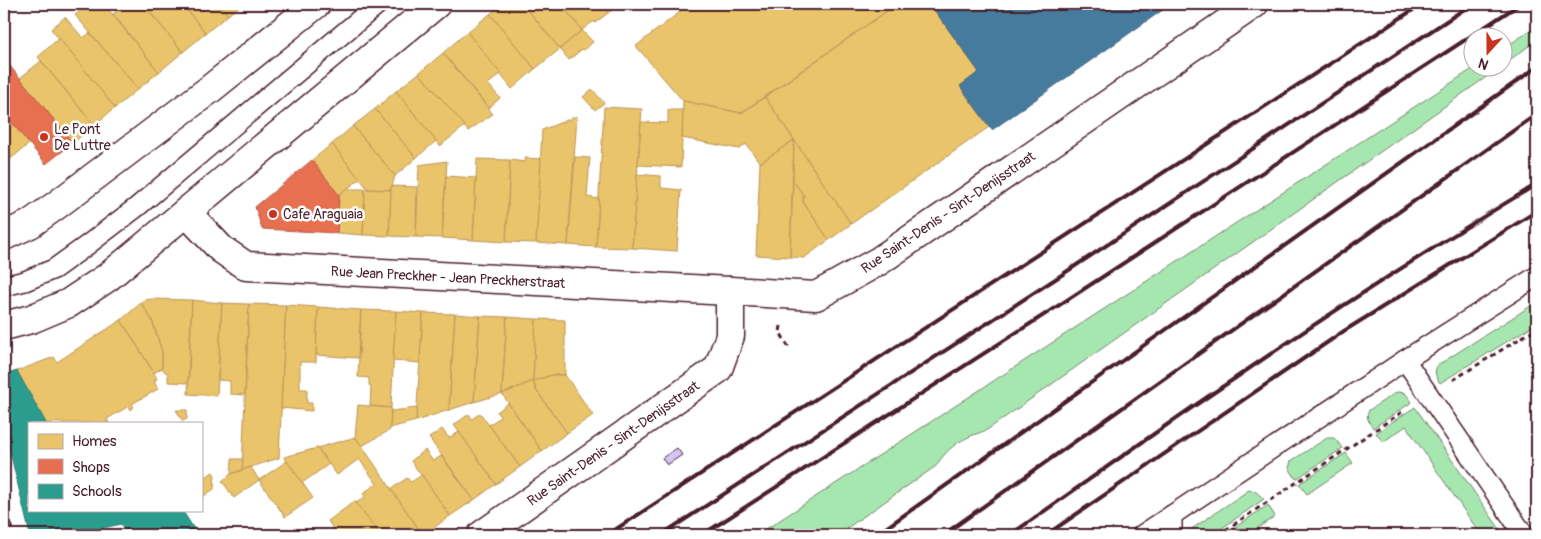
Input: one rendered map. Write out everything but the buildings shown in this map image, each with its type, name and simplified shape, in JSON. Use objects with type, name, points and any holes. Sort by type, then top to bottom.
[{"type":"street","points":[[4,236],[30,224],[58,204],[209,90],[316,4]]},
{"type":"street","points":[[4,326],[31,319],[69,303],[108,277],[434,4]]},
{"type":"street","name":"Rue Saint-Denis - Sint-Denijsstraat","points":[[482,535],[718,369],[730,336],[730,291],[816,296],[879,261],[1254,4]]},
{"type":"street","name":"Rue Jean Preckher - Jean Preckherstraat","points":[[186,212],[221,249],[246,266],[730,291]]},
{"type":"lane","points":[[4,286],[25,281],[54,269],[86,246],[137,207],[378,4]]},
{"type":"lane","points":[[1142,535],[1405,360],[1537,276]]},
{"type":"lane","points":[[1405,360],[1524,535]]},
{"type":"lane","points":[[1172,515],[1172,535]]},
{"type":"path","points":[[1218,535],[1429,395],[1537,328]]},
{"type":"path","points":[[4,498],[13,535]]},
{"type":"green space","points":[[1537,26],[1537,40],[1514,57],[1514,41]]},
{"type":"green space","points":[[1464,75],[1464,78],[1485,78],[987,430],[971,436],[952,447],[936,466],[837,535],[757,535]]},
{"type":"green space","points":[[1537,302],[1537,323],[1440,383],[1436,374],[1438,365]]},
{"type":"green space","points":[[1397,392],[1405,393],[1412,402],[1373,428],[1367,417],[1369,410]]},
{"type":"green space","points":[[1415,407],[1504,535],[1481,535],[1406,426],[1383,442],[1376,433]]},
{"type":"green space","points":[[1327,438],[1334,438],[1343,448],[1296,479],[1289,468],[1291,461]]},
{"type":"green space","points":[[1346,453],[1353,463],[1307,494],[1299,484]]},
{"type":"green space","points":[[1249,490],[1255,491],[1264,499],[1212,535],[1184,535],[1190,530]]},
{"type":"green space","points":[[1268,505],[1275,516],[1251,533],[1253,535],[1224,535]]},
{"type":"railway","points":[[4,10],[7,4]]},
{"type":"railway","points":[[607,535],[1422,4]]},
{"type":"railway","points":[[661,535],[1063,274],[1472,4]]},
{"type":"railway","points":[[702,535],[1064,302],[1520,4]]},
{"type":"railway","points":[[876,535],[1537,67]]},
{"type":"railway","points":[[943,535],[1537,114]]},
{"type":"railway","points":[[1010,535],[1306,330],[1537,184]]},
{"type":"railway","points":[[1046,535],[1344,331],[1537,211]]},
{"type":"place","name":"Le Pont De Luttre","points":[[44,137]]},
{"type":"place","name":"Cafe Araguaia","points":[[273,214]]}]
